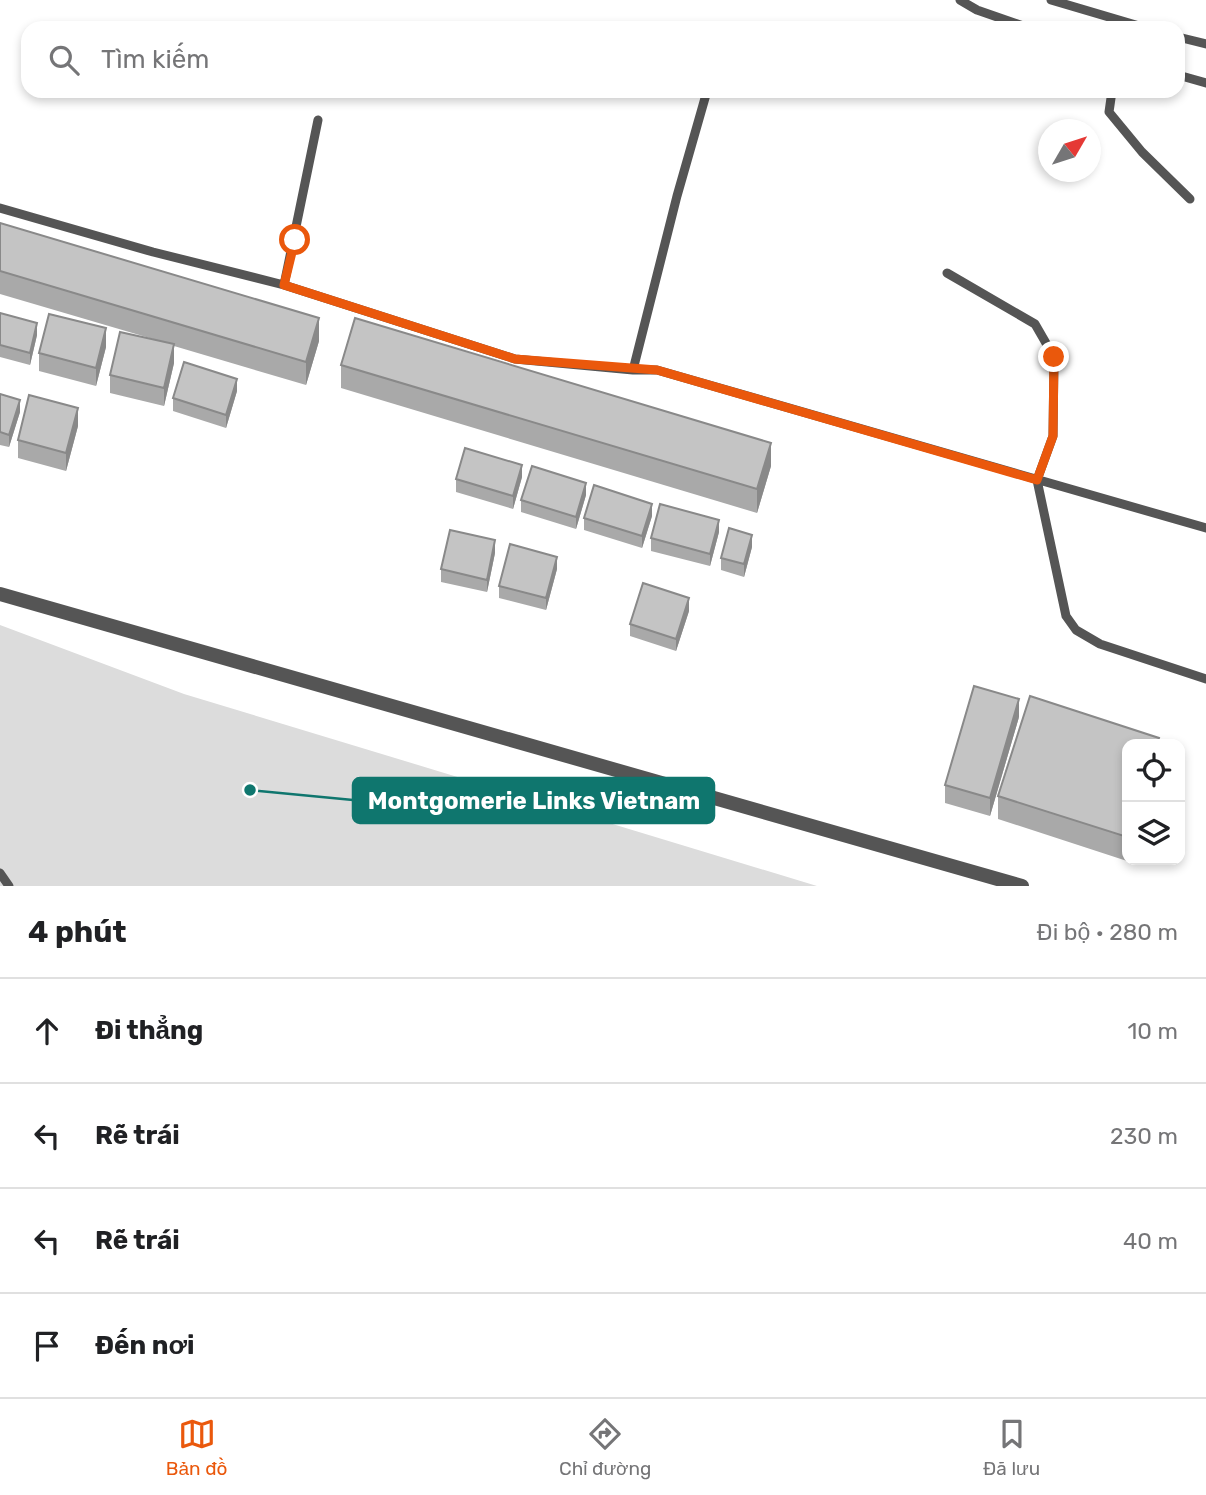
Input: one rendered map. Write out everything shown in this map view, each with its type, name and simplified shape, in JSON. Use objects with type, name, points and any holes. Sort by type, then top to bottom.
[{"type":"street","points":[[0,594],[1022,886]]},
{"type":"lane","points":[[960,0],[977,10],[1009,21]]},
{"type":"lane","points":[[1051,0],[1111,21]]},
{"type":"lane","points":[[1185,39],[1206,44]]},
{"type":"lane","points":[[1185,77],[1206,83]]},
{"type":"lane","points":[[633,370],[704,98]]},
{"type":"lane","points":[[1111,98],[1109,112],[1142,152],[1189,199]]},
{"type":"lane","points":[[284,285],[318,120]]},
{"type":"lane","points":[[0,208],[153,252],[284,285],[515,359],[657,370],[1206,528]]},
{"type":"lane","points":[[947,273],[1035,324],[1054,357],[1053,436],[1037,480],[1066,615],[1076,630],[1100,644],[1206,679]]},
{"type":"lane","points":[[0,873],[9,886]]},
{"type":"shaded area","points":[[0,625],[184,694],[817,886],[0,886]]},
{"type":"building","points":[[0,223],[319,318],[306,362],[0,271]]},
{"type":"building","points":[[0,313],[37,323],[30,353],[0,345]]},
{"type":"building","points":[[49,314],[106,328],[96,368],[39,353]]},
{"type":"building","points":[[355,318],[771,443],[757,489],[341,365]]},
{"type":"building","points":[[120,332],[174,344],[164,388],[110,375]]},
{"type":"building","points":[[184,362],[237,379],[226,415],[173,398]]},
{"type":"building","points":[[0,394],[20,400],[9,435],[0,432]]},
{"type":"building","points":[[29,395],[78,408],[66,453],[18,440]]},
{"type":"building","points":[[465,448],[522,465],[513,496],[456,479]]},
{"type":"building","points":[[532,466],[586,483],[576,517],[521,500]]},
{"type":"building","points":[[594,485],[652,504],[642,536],[584,518]]},
{"type":"building","points":[[660,504],[719,520],[710,554],[651,538]]},
{"type":"building","points":[[729,528],[752,535],[744,564],[721,558]]},
{"type":"building","points":[[450,530],[495,540],[487,580],[441,569]]},
{"type":"building","points":[[510,544],[557,557],[546,598],[499,586]]},
{"type":"building","points":[[643,583],[689,598],[676,639],[630,624]]},
{"type":"building","points":[[974,686],[1019,699],[990,798],[945,785]]},
{"type":"building","points":[[1030,696],[1159,738],[1122,739],[1122,835],[998,796]]},
{"type":"place","name":"Montgomerie Links Vietnam","points":[[250,790]]},
{"type":"route","points":[[295,240],[284,285],[515,359],[657,370],[1037,480],[1053,436],[1054,357]]}]
